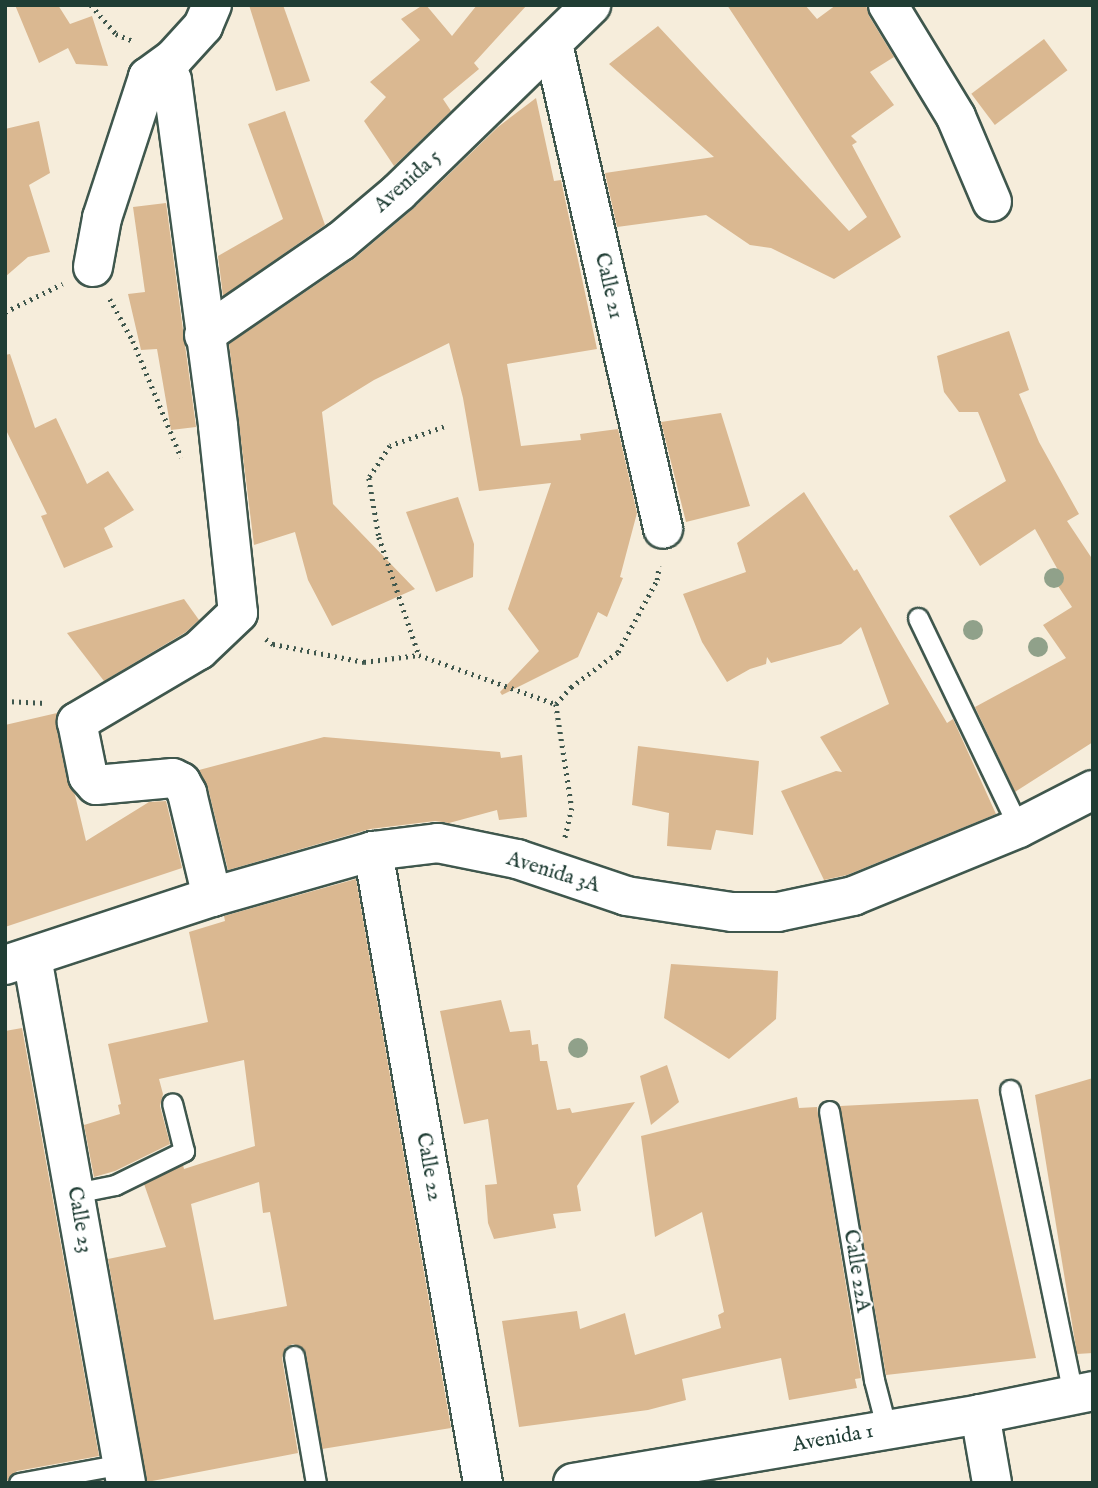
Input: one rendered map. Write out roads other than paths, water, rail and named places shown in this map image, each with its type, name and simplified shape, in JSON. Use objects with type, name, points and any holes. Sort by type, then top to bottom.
[{"type":"street","points":[[93,267],[103,218],[160,68],[203,26],[212,5]]},
{"type":"street","name":"Avenida 5","points":[[204,335],[341,241],[453,143],[591,5]]},
{"type":"street","points":[[888,5],[956,117],[992,202]]},
{"type":"street","name":"Calle 21","points":[[553,44],[663,529]]},
{"type":"street","points":[[160,68],[172,80],[189,194],[238,614],[199,650],[77,722],[88,776],[96,785],[173,778],[181,782],[187,793],[212,897]]},
{"type":"street","name":"Avenida 3A","points":[[18,961],[212,897],[373,851],[438,843],[517,859],[626,896],[732,912],[778,912],[853,896],[1019,828],[1093,790]]},
{"type":"street","name":"Calle 22","points":[[373,851],[482,1483]]},
{"type":"street","name":"Calle 23","points":[[18,961],[75,1193],[125,1473]]},
{"type":"street","name":"Avenida 1","points":[[573,1483],[980,1414],[1077,1381]]},
{"type":"street","points":[[980,1414],[992,1483]]},
{"type":"lane","points":[[918,618],[1019,828]]},
{"type":"lane","points":[[1010,1090],[1077,1381]]},
{"type":"lane","points":[[75,1193],[115,1185],[184,1151],[172,1103]]},
{"type":"lane","name":"Calle 22A","points":[[829,1111],[874,1380],[887,1430]]},
{"type":"lane","points":[[294,1356],[316,1483]]},
{"type":"lane","points":[[19,1483],[125,1473]]}]
